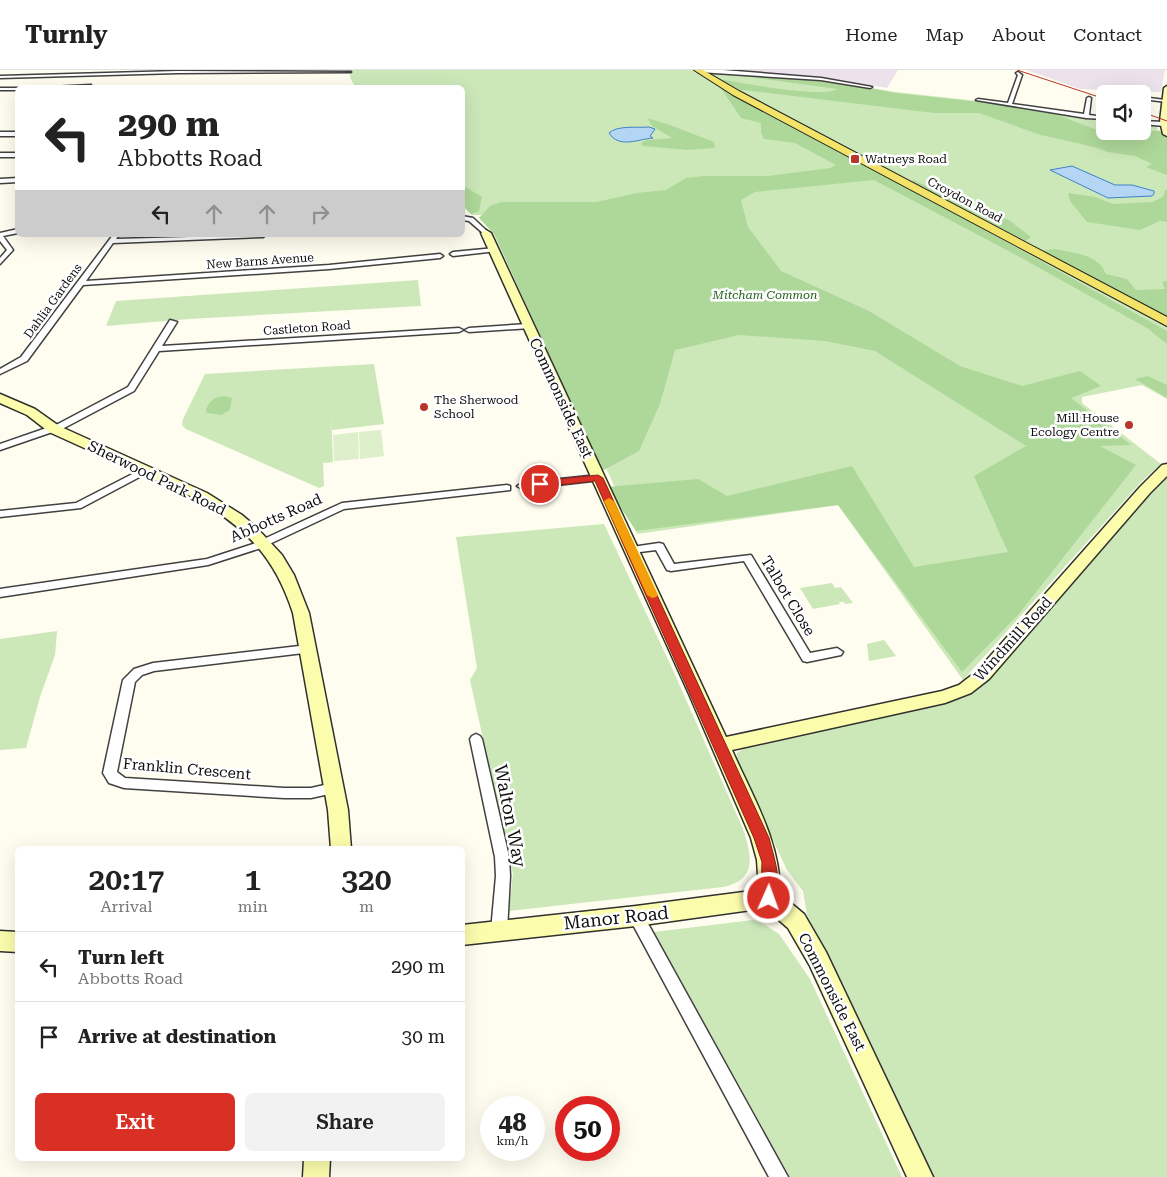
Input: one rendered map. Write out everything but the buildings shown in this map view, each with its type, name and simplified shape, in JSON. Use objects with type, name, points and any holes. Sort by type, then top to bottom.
[{"type":"main road","name":"Croydon Road","points":[[699,71],[1167,322]]},
{"type":"street","points":[[699,71],[821,79],[870,86]]},
{"type":"street","points":[[0,77],[101,74],[349,72]]},
{"type":"street","points":[[1010,104],[1020,75],[1018,73]]},
{"type":"street","points":[[91,85],[101,74]]},
{"type":"street","points":[[0,89],[15,88]]},
{"type":"street","points":[[1167,88],[1164,124],[1167,134]]},
{"type":"street","points":[[1086,117],[1089,98]]},
{"type":"street","points":[[1151,99],[1166,100]]},
{"type":"street","points":[[978,100],[1096,118]]},
{"type":"street","points":[[1151,123],[1164,124]]},
{"type":"street","points":[[0,134],[15,134]]},
{"type":"street","points":[[0,156],[15,155]]},
{"type":"street","points":[[0,181],[15,180]]},
{"type":"street","name":"Commonside East","points":[[465,218],[486,233],[495,250],[528,326],[721,745],[766,849],[770,879],[769,898],[796,921],[814,953],[920,1177]]},
{"type":"street","points":[[0,262],[10,250],[0,236],[15,232]]},
{"type":"street","points":[[114,238],[160,237]]},
{"type":"street","name":"Dahlia Gardens","points":[[0,372],[24,359],[114,238]]},
{"type":"street","points":[[453,254],[495,250]]},
{"type":"street","name":"New Barns Avenue","points":[[80,283],[330,267],[440,256]]},
{"type":"street","points":[[0,447],[54,429],[132,389],[173,322]]},
{"type":"street","points":[[469,330],[528,326]]},
{"type":"street","name":"Castleton Road","points":[[156,349],[459,330]]},
{"type":"street","name":"Sherwood Park Road","points":[[0,398],[31,412],[54,429],[146,470],[225,509],[242,521],[265,543],[286,573],[295,590],[338,810],[341,846]]},
{"type":"street","name":"Windmill Road","points":[[721,745],[926,702],[965,690],[983,675],[1145,490],[1167,468]]},
{"type":"street","points":[[0,514],[78,506],[146,470]]},
{"type":"street","points":[[522,486],[598,478]]},
{"type":"street","name":"Abbotts Road","points":[[0,593],[195,565],[265,543],[342,506],[507,488]]},
{"type":"street","name":"Talbot Close","points":[[632,550],[659,546],[671,568],[747,557],[807,658],[837,652]]},
{"type":"street","name":"Franklin Crescent","points":[[308,649],[153,668],[138,672],[128,683],[110,773],[119,782],[133,784],[284,793],[311,793],[333,788]]},
{"type":"street","name":"Walton Way","points":[[476,739],[502,857],[503,876],[499,931]]},
{"type":"street","name":"Manor Road","points":[[465,936],[636,916],[769,898]]},
{"type":"street","points":[[636,916],[779,1177]]},
{"type":"street","points":[[0,941],[15,942]]},
{"type":"street","points":[[316,1177],[317,1161]]},
{"type":"shaded area","points":[[718,70],[898,70],[887,88],[834,79]]},
{"type":"shaded area","points":[[1026,70],[1165,70],[1161,92],[1151,92],[1151,85],[1096,85],[1096,90],[1080,89]]},
{"type":"green space","name":"Mitcham Common","points":[[342,70],[691,70],[834,82],[895,92],[996,103],[1096,119],[1096,140],[1151,140],[1151,124],[1157,125],[1157,129],[1167,138],[1167,399],[1142,385],[1082,397],[1082,403],[1161,464],[1143,480],[963,680],[838,505],[637,534],[497,236],[481,215],[472,215],[465,209],[465,85],[354,85],[350,77],[351,71]]},
{"type":"green space","points":[[712,72],[838,82],[896,93],[1007,105],[1058,115],[1096,130],[1096,140],[1151,140],[1151,131],[1160,131],[1167,137],[1167,175],[1146,167],[1152,164],[1135,156],[1108,152],[1041,135],[979,113],[934,113],[735,89],[718,79],[798,91],[828,92],[837,89]]},
{"type":"green space","points":[[720,87],[900,183],[1167,331],[1167,344],[1147,328],[1016,255],[874,180],[755,192],[741,200],[748,227],[781,271],[869,311],[960,366],[1022,386],[1080,371],[1101,386],[1071,398],[1131,445],[1100,446],[1136,465],[1018,615],[962,672],[838,505],[636,531],[607,487],[698,479],[727,496],[852,466],[914,567],[1008,552],[974,476],[1026,446],[875,351],[825,341],[739,335],[675,350],[660,404],[639,451],[602,471],[494,234],[479,218],[490,206],[501,202],[596,202],[637,193],[666,190],[686,178],[704,176],[768,176],[830,168],[836,165],[795,143],[764,139],[761,132],[761,123],[741,118]]},
{"type":"green space","points":[[647,118],[714,142],[715,148],[688,150],[643,146],[641,143],[647,140],[672,138],[652,126]]},
{"type":"green space","points":[[914,180],[968,207],[1009,220],[1031,237],[1024,242],[910,182]]},
{"type":"green space","points":[[465,187],[482,197],[479,211],[471,214],[465,207]]},
{"type":"green space","points":[[1165,190],[1167,190],[1167,222],[1160,221],[1140,230],[1087,222],[1070,201],[1068,193],[1095,197],[1113,204],[1152,202],[1163,197]]},
{"type":"green space","points":[[1055,249],[1091,258],[1102,267],[1106,274],[1127,279],[1136,290],[1165,289],[1162,282],[1167,281],[1167,319],[1041,251]]},
{"type":"green space","points":[[418,280],[421,306],[189,319],[106,326],[116,301]]},
{"type":"green space","points":[[374,364],[384,424],[332,430],[331,410],[333,462],[323,463],[324,486],[319,488],[186,429],[182,425],[183,419],[205,374]]},
{"type":"green space","points":[[1148,376],[1167,385],[1167,398],[1135,379]]},
{"type":"green space","points":[[217,397],[232,398],[230,410],[221,415],[207,413],[206,410],[210,402]]},
{"type":"green space","points":[[381,430],[384,456],[360,459],[359,432]]},
{"type":"green space","points":[[358,432],[359,459],[334,461],[333,435]]},
{"type":"green space","points":[[1167,476],[1167,1177],[934,1177],[807,915],[803,891],[787,870],[740,770],[736,760],[737,753],[748,745],[939,704],[969,695],[979,689]]},
{"type":"green space","points":[[604,524],[672,668],[743,829],[750,857],[749,866],[747,873],[742,879],[734,884],[723,887],[509,911],[513,874],[470,680],[477,668],[456,537]]},
{"type":"green space","points":[[832,583],[835,588],[841,587],[853,603],[845,604],[844,602],[839,602],[840,604],[813,609],[800,588]]},
{"type":"green space","points":[[57,631],[55,655],[40,697],[26,748],[0,750],[0,639]]},
{"type":"green space","points":[[884,640],[896,656],[869,661],[867,644]]},
{"type":"green space","points":[[753,920],[779,934],[810,979],[902,1177],[790,1177],[654,932]]},
{"type":"water","points":[[649,127],[655,129],[650,136],[653,138],[630,142],[618,141],[609,133],[622,128]]},
{"type":"water","points":[[1072,166],[1115,185],[1132,185],[1154,191],[1154,194],[1152,196],[1108,198],[1050,170]]},
{"type":"tram line","points":[[1017,70],[1096,96]]},
{"type":"tram line","points":[[1151,115],[1167,121]]},
{"type":"slow traffic","points":[[609,501],[652,595]]},
{"type":"place","name":"Watneys Road","points":[[855,159]]},
{"type":"place","name":"The Sherwood School","points":[[424,407]]},
{"type":"place","name":"Mill House Ecology Centre","points":[[1129,425]]},
{"type":"route","points":[[540,484],[598,478],[762,838],[769,862],[769,898]]}]
